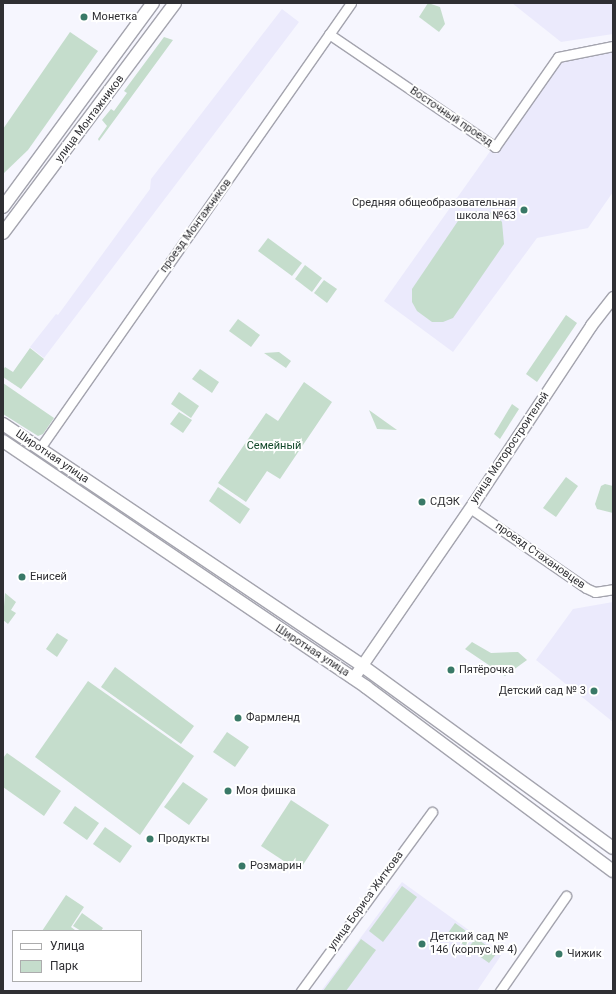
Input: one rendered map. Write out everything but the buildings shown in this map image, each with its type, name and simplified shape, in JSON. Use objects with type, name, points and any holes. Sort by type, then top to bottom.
[{"type":"main road","name":"улица Монтажников","points":[[3,206],[153,3]]},
{"type":"main road","name":"улица Монтажников","points":[[3,234],[175,3]]},
{"type":"main road","name":"Широтная улица","points":[[3,424],[362,665],[613,848]]},
{"type":"main road","name":"Широтная улица","points":[[3,441],[353,678],[613,872]]},
{"type":"main road","points":[[137,533],[147,531],[149,524],[146,520]]},
{"type":"main road","points":[[168,554],[167,543],[177,541]]},
{"type":"main road","points":[[562,834],[568,835],[576,828],[573,819]]},
{"type":"main road","points":[[591,856],[588,851],[591,840],[603,840]]},
{"type":"street","name":"проезд Монтажников","points":[[40,448],[351,3]]},
{"type":"street","name":"Восточный проезд","points":[[329,34],[495,147],[558,56],[613,46]]},
{"type":"street","name":"улица Моторостроителей","points":[[353,678],[470,508],[591,326],[613,298]]},
{"type":"street","name":"проезд Стахановцев","points":[[470,508],[586,588],[595,592],[613,589]]},
{"type":"street","name":"улица Бориса Житкова","points":[[301,991],[432,812]]},
{"type":"street","points":[[500,991],[566,896]]},
{"type":"shaded area","points":[[512,3],[613,3],[613,34],[561,42]]},
{"type":"shaded area","points":[[282,9],[299,22],[44,358],[30,347],[56,314],[58,315],[150,189],[151,179]]},
{"type":"shaded area","name":"Средняя общеобразовательная школа №63","points":[[613,51],[613,192],[588,228],[537,238],[453,352],[384,301],[491,150],[497,154],[562,60]]},
{"type":"shaded area","name":"Детский сад № 3","points":[[613,602],[613,722],[536,660],[573,609]]},
{"type":"shaded area","name":"Детский сад № 146 (корпус № 4)","points":[[402,882],[502,954],[477,991],[321,991]]},
{"type":"green space","points":[[428,3],[440,7],[445,24],[439,32],[419,17]]},
{"type":"green space","points":[[70,32],[98,51],[28,150],[3,174],[3,129]]},
{"type":"green space","points":[[164,37],[173,40],[99,141],[98,139],[107,126],[102,120],[111,109],[114,111],[127,93],[124,91]]},
{"type":"green space","points":[[472,211],[487,211],[496,215],[502,222],[504,244],[453,318],[443,322],[432,322],[417,311],[412,302],[412,289],[462,215]]},
{"type":"green space","points":[[268,238],[302,263],[292,276],[258,251]]},
{"type":"green space","points":[[305,265],[322,278],[312,292],[295,279]]},
{"type":"green space","points":[[324,280],[337,289],[327,303],[314,293]]},
{"type":"green space","points":[[566,315],[577,323],[537,382],[526,374]]},
{"type":"green space","points":[[238,319],[260,335],[251,347],[229,331]]},
{"type":"green space","points":[[30,348],[44,359],[21,389],[3,377],[3,370],[5,367],[13,372]]},
{"type":"green space","points":[[279,352],[291,361],[286,368],[264,353]]},
{"type":"green space","points":[[200,369],[219,382],[212,393],[192,379]]},
{"type":"green space","name":"Семейный","points":[[304,382],[332,402],[280,479],[267,471],[246,502],[218,483],[266,413],[278,421]]},
{"type":"green space","points":[[3,383],[54,418],[43,434],[38,436],[3,414]]},
{"type":"green space","points":[[179,392],[199,406],[191,418],[171,404]]},
{"type":"green space","points":[[512,404],[519,409],[500,439],[494,434]]},
{"type":"green space","points":[[369,410],[397,430],[377,429]]},
{"type":"green space","points":[[179,412],[192,420],[183,433],[170,424]]},
{"type":"green space","points":[[566,477],[578,486],[556,517],[543,508]]},
{"type":"green space","points":[[605,484],[613,486],[613,513],[597,509],[595,504],[601,486]]},
{"type":"green space","points":[[218,487],[250,509],[240,524],[209,501]]},
{"type":"green space","points":[[5,593],[16,602],[11,610],[16,613],[8,624],[3,620]]},
{"type":"green space","points":[[57,633],[68,640],[57,657],[46,649]]},
{"type":"green space","points":[[472,642],[491,653],[518,652],[527,660],[505,676],[465,649]]},
{"type":"green space","points":[[115,667],[194,726],[181,744],[101,687]]},
{"type":"green space","points":[[88,681],[194,756],[140,835],[35,757]]},
{"type":"green space","points":[[227,732],[249,747],[235,767],[213,752]]},
{"type":"green space","points":[[7,753],[61,791],[44,816],[3,787],[3,758]]},
{"type":"green space","points":[[183,782],[208,799],[189,825],[164,807]]},
{"type":"green space","points":[[291,800],[329,825],[299,871],[261,846]]},
{"type":"green space","points":[[75,806],[99,823],[87,840],[63,823]]},
{"type":"green space","points":[[105,827],[132,846],[120,863],[93,844]]},
{"type":"green space","points":[[402,886],[417,897],[383,942],[369,931]]},
{"type":"green space","points":[[66,895],[84,907],[71,927],[75,930],[43,930]]},
{"type":"green space","points":[[82,913],[103,928],[102,930],[79,930],[73,926]]},
{"type":"green space","points":[[455,923],[473,936],[465,946],[448,933]]},
{"type":"green space","points":[[476,938],[497,953],[489,963],[468,948]]},
{"type":"green space","points":[[361,939],[376,950],[346,991],[323,991]]},
{"type":"place","name":"Монетка","points":[[84,17]]},
{"type":"place","name":"Средняя общеобразовательная школа №63","points":[[524,210]]},
{"type":"place","name":"СДЭК","points":[[422,502]]},
{"type":"place","name":"Енисей","points":[[22,577]]},
{"type":"place","name":"Пятёрочка","points":[[451,670]]},
{"type":"place","name":"Детский сад № 3","points":[[594,691]]},
{"type":"place","name":"Фармленд","points":[[238,718]]},
{"type":"place","name":"Моя фишка","points":[[228,791]]},
{"type":"place","name":"Продукты","points":[[150,839]]},
{"type":"place","name":"Розмарин","points":[[242,866]]},
{"type":"place","name":"Детский сад № 146 (корпус № 4)","points":[[422,944]]},
{"type":"place","name":"Чижик","points":[[559,954]]}]
